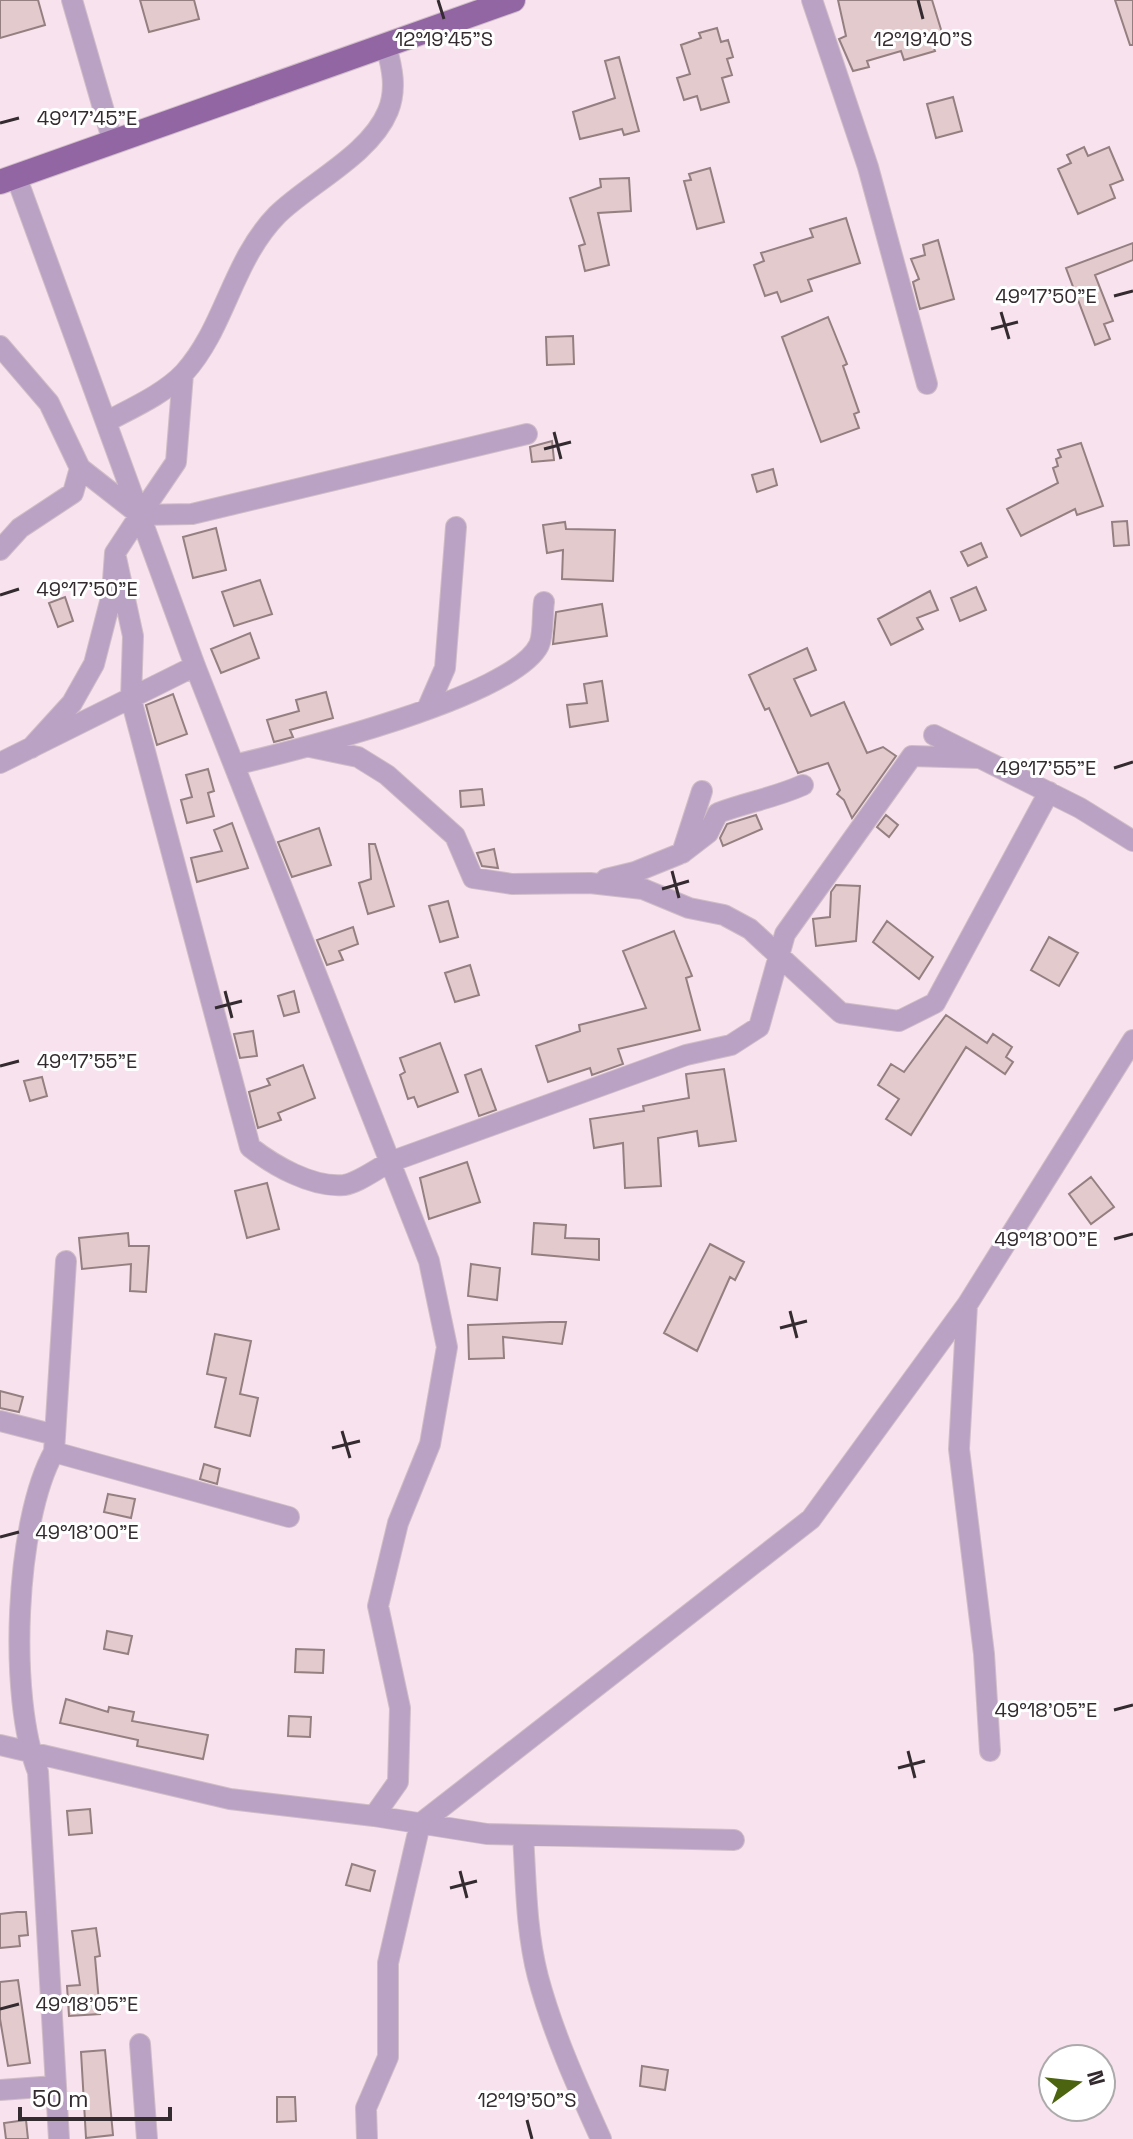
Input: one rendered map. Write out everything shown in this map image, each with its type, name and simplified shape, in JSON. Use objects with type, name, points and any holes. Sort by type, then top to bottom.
[{"type":"main road","points":[[8,179],[112,139],[513,0]]},
{"type":"street","points":[[72,0],[112,139]]},
{"type":"street","points":[[812,0],[868,167],[927,384]]},
{"type":"street","points":[[106,422],[143,402],[183,374],[202,344],[250,247],[278,214],[328,177],[363,143],[388,112],[394,75],[386,46]]},
{"type":"street","points":[[8,179],[106,422],[195,666],[429,1261],[447,1347],[430,1444],[398,1523],[378,1606],[400,1708],[398,1782],[374,1816]]},
{"type":"street","points":[[0,346],[49,403],[80,468],[140,515],[192,514],[527,434]]},
{"type":"street","points":[[31,748],[72,703],[94,664],[112,594],[115,553],[176,462],[183,374]]},
{"type":"street","points":[[0,550],[20,528],[73,493],[80,468]]},
{"type":"street","points":[[428,707],[445,668],[456,527]]},
{"type":"street","points":[[115,553],[133,636],[131,699],[250,1147],[269,1162],[312,1180],[344,1185],[390,1162],[686,1055],[731,1045],[759,1027],[785,934],[912,756],[978,758]]},
{"type":"street","points":[[234,765],[310,747],[511,675],[539,645],[544,602]]},
{"type":"street","points":[[0,763],[195,666]]},
{"type":"street","points":[[934,735],[1049,792],[1133,841]]},
{"type":"street","points":[[310,747],[358,757],[387,775],[455,836],[473,878],[512,884],[590,883],[643,889],[689,908],[724,915],[750,929],[841,1013],[899,1021],[935,1003],[1049,792]]},
{"type":"street","points":[[590,883],[635,872],[682,853],[708,833],[718,813],[741,804],[769,801],[803,785]]},
{"type":"street","points":[[682,853],[702,791]]},
{"type":"street","points":[[367,2139],[366,2108],[388,2057],[388,1963],[420,1824],[811,1519],[967,1305],[1133,1040]]},
{"type":"street","points":[[59,2139],[38,1772],[30,1752],[21,1665],[22,1562],[41,1475],[55,1443],[66,1261]]},
{"type":"street","points":[[967,1305],[959,1449],[984,1654],[990,1751]]},
{"type":"street","points":[[0,1421],[55,1443],[289,1517]]},
{"type":"street","points":[[0,1745],[230,1799],[374,1816],[487,1834],[734,1840]]},
{"type":"street","points":[[523,1835],[527,1904],[538,1976],[569,2069],[601,2139]]},
{"type":"street","points":[[140,2044],[147,2139]]},
{"type":"street","points":[[0,2090],[55,2086]]},
{"type":"building","points":[[0,0],[38,0],[45,25],[0,38]]},
{"type":"building","points":[[140,0],[194,0],[199,19],[149,32]]},
{"type":"building","points":[[838,0],[932,0],[943,36],[931,40],[935,51],[904,60],[901,51],[867,61],[869,67],[853,71],[839,39],[846,36]]},
{"type":"building","points":[[1115,0],[1133,0],[1133,45],[1130,45]]},
{"type":"building","points":[[717,28],[721,42],[728,40],[733,57],[727,59],[732,75],[722,78],[729,102],[701,110],[697,96],[684,100],[677,78],[690,74],[681,45],[701,38],[699,33]]},
{"type":"building","points":[[619,57],[639,131],[624,135],[622,129],[580,139],[573,112],[615,98],[605,61]]},
{"type":"building","points":[[953,97],[962,131],[936,138],[927,104]]},
{"type":"building","points":[[1084,147],[1088,156],[1109,147],[1123,180],[1110,185],[1115,198],[1078,214],[1058,169],[1071,163],[1067,155]]},
{"type":"building","points":[[710,168],[724,222],[697,229],[684,181],[691,180],[689,174]]},
{"type":"building","points":[[629,178],[631,211],[598,213],[609,265],[585,271],[579,246],[585,244],[570,198],[601,187],[600,179]]},
{"type":"building","points":[[846,218],[860,263],[808,280],[812,291],[781,302],[777,292],[765,296],[754,265],[764,261],[761,253],[813,237],[810,229]]},
{"type":"building","points":[[938,240],[954,299],[920,309],[913,282],[919,279],[911,259],[925,255],[923,245]]},
{"type":"building","points":[[1133,243],[1133,260],[1095,275],[1113,321],[1104,324],[1110,339],[1095,345],[1066,268]]},
{"type":"building","points":[[828,317],[847,364],[843,366],[859,412],[854,414],[859,428],[821,442],[782,337]]},
{"type":"building","points":[[573,336],[574,364],[547,365],[546,337]]},
{"type":"building","points":[[552,441],[554,460],[532,462],[530,447]]},
{"type":"building","points":[[1081,443],[1103,506],[1077,515],[1075,509],[1021,536],[1007,509],[1058,483],[1053,468],[1058,466],[1056,459],[1061,457],[1058,450]]},
{"type":"building","points":[[773,469],[777,485],[757,492],[752,475]]},
{"type":"building","points":[[1127,521],[1129,545],[1114,546],[1112,522]]},
{"type":"building","points":[[565,522],[566,529],[615,530],[613,581],[562,579],[563,550],[547,553],[543,525]]},
{"type":"building","points":[[216,528],[226,570],[193,578],[183,537]]},
{"type":"building","points":[[981,543],[987,557],[968,566],[961,552]]},
{"type":"building","points":[[260,580],[272,614],[234,626],[222,592]]},
{"type":"building","points":[[976,587],[986,610],[960,621],[951,598]]},
{"type":"building","points":[[930,591],[938,610],[917,618],[923,629],[891,645],[878,619]]},
{"type":"building","points":[[65,597],[73,621],[58,627],[49,603]]},
{"type":"building","points":[[602,604],[607,636],[553,644],[556,612]]},
{"type":"building","points":[[250,633],[259,658],[221,673],[211,649]]},
{"type":"building","points":[[807,648],[816,670],[794,679],[811,716],[844,702],[867,753],[883,747],[896,756],[852,818],[844,800],[837,794],[840,790],[828,763],[798,773],[769,708],[765,710],[749,675]]},
{"type":"building","points":[[602,681],[608,721],[570,727],[567,705],[587,703],[584,684]]},
{"type":"building","points":[[326,692],[333,718],[290,730],[293,737],[274,742],[267,720],[299,711],[296,700]]},
{"type":"building","points":[[173,694],[187,734],[157,745],[146,705]]},
{"type":"building","points":[[208,769],[214,791],[208,793],[214,816],[187,823],[181,800],[192,797],[186,775]]},
{"type":"building","points":[[482,789],[484,805],[461,807],[460,791]]},
{"type":"building","points":[[756,815],[762,829],[723,846],[720,838],[727,824]]},
{"type":"building","points":[[886,815],[898,825],[889,837],[877,827]]},
{"type":"building","points":[[232,823],[248,868],[197,882],[191,858],[222,851],[214,830]]},
{"type":"building","points":[[319,828],[331,865],[292,877],[278,842]]},
{"type":"building","points":[[369,844],[375,844],[394,906],[368,914],[359,883],[371,879]]},
{"type":"building","points":[[494,849],[498,868],[482,866],[477,853]]},
{"type":"building","points":[[836,885],[860,886],[856,941],[816,946],[813,919],[830,917],[831,892]]},
{"type":"building","points":[[448,901],[458,937],[440,942],[429,906]]},
{"type":"building","points":[[887,921],[933,957],[919,979],[873,942]]},
{"type":"building","points":[[353,927],[358,944],[339,951],[343,960],[327,965],[317,940]]},
{"type":"building","points":[[674,931],[692,976],[686,978],[700,1030],[618,1049],[623,1064],[592,1075],[590,1068],[548,1082],[536,1046],[580,1031],[579,1025],[646,1008],[623,951]]},
{"type":"building","points":[[1049,937],[1078,953],[1059,986],[1031,970]]},
{"type":"building","points":[[470,965],[479,995],[455,1002],[445,973]]},
{"type":"building","points":[[294,991],[299,1012],[284,1016],[278,996]]},
{"type":"building","points":[[946,1015],[987,1043],[993,1034],[1012,1047],[1006,1057],[1013,1062],[1005,1074],[966,1047],[911,1135],[886,1119],[899,1099],[878,1085],[891,1064],[904,1072]]},
{"type":"building","points":[[253,1031],[257,1056],[240,1058],[234,1034]]},
{"type":"building","points":[[440,1043],[458,1092],[418,1107],[414,1097],[408,1099],[400,1075],[405,1072],[400,1058]]},
{"type":"building","points":[[303,1065],[315,1098],[278,1113],[281,1120],[258,1128],[249,1092],[270,1085],[267,1079]]},
{"type":"building","points":[[481,1069],[496,1110],[479,1116],[465,1075]]},
{"type":"building","points":[[724,1069],[736,1141],[699,1146],[697,1131],[658,1138],[661,1186],[625,1188],[623,1143],[594,1148],[590,1119],[644,1111],[643,1106],[689,1098],[686,1074]]},
{"type":"building","points":[[42,1077],[47,1096],[30,1101],[24,1081]]},
{"type":"building","points":[[467,1162],[480,1202],[429,1219],[420,1178]]},
{"type":"building","points":[[1091,1177],[1114,1207],[1091,1224],[1069,1194]]},
{"type":"building","points":[[267,1183],[279,1229],[247,1238],[235,1191]]},
{"type":"building","points":[[534,1223],[566,1225],[565,1238],[599,1239],[599,1260],[532,1254]]},
{"type":"building","points":[[128,1233],[129,1246],[149,1246],[146,1292],[130,1291],[131,1264],[82,1269],[79,1238]]},
{"type":"building","points":[[710,1244],[744,1262],[735,1280],[730,1277],[697,1351],[664,1333]]},
{"type":"building","points":[[471,1264],[500,1268],[497,1300],[468,1296]]},
{"type":"building","points":[[566,1322],[562,1344],[503,1337],[504,1358],[469,1359],[468,1325]]},
{"type":"building","points":[[215,1334],[251,1341],[240,1394],[258,1398],[250,1436],[215,1427],[226,1378],[207,1374]]},
{"type":"building","points":[[0,1391],[23,1397],[19,1412],[0,1408]]},
{"type":"building","points":[[204,1464],[220,1469],[217,1484],[200,1479]]},
{"type":"building","points":[[108,1494],[135,1499],[131,1518],[104,1512]]},
{"type":"building","points":[[107,1631],[132,1636],[128,1654],[104,1649]]},
{"type":"building","points":[[296,1649],[324,1650],[323,1673],[295,1672]]},
{"type":"building","points":[[66,1699],[108,1712],[109,1707],[134,1712],[132,1721],[208,1735],[203,1759],[137,1746],[138,1740],[60,1723]]},
{"type":"building","points":[[289,1716],[311,1717],[310,1737],[288,1736]]},
{"type":"building","points":[[90,1809],[92,1833],[69,1835],[67,1811]]},
{"type":"building","points":[[352,1864],[375,1871],[370,1891],[346,1885]]},
{"type":"building","points":[[26,1912],[28,1935],[19,1936],[20,1946],[0,1948],[0,1914]]},
{"type":"building","points":[[96,1928],[100,1956],[95,1957],[100,2014],[69,2016],[67,1986],[80,1985],[72,1931]]},
{"type":"building","points":[[18,1980],[30,2063],[8,2066],[0,2019],[0,1982]]},
{"type":"building","points":[[105,2050],[113,2135],[86,2138],[81,2052]]},
{"type":"building","points":[[642,2066],[668,2070],[665,2090],[640,2086]]},
{"type":"building","points":[[277,2097],[295,2097],[296,2121],[277,2122]]},
{"type":"building","points":[[26,2120],[28,2139],[6,2139],[4,2123]]}]
